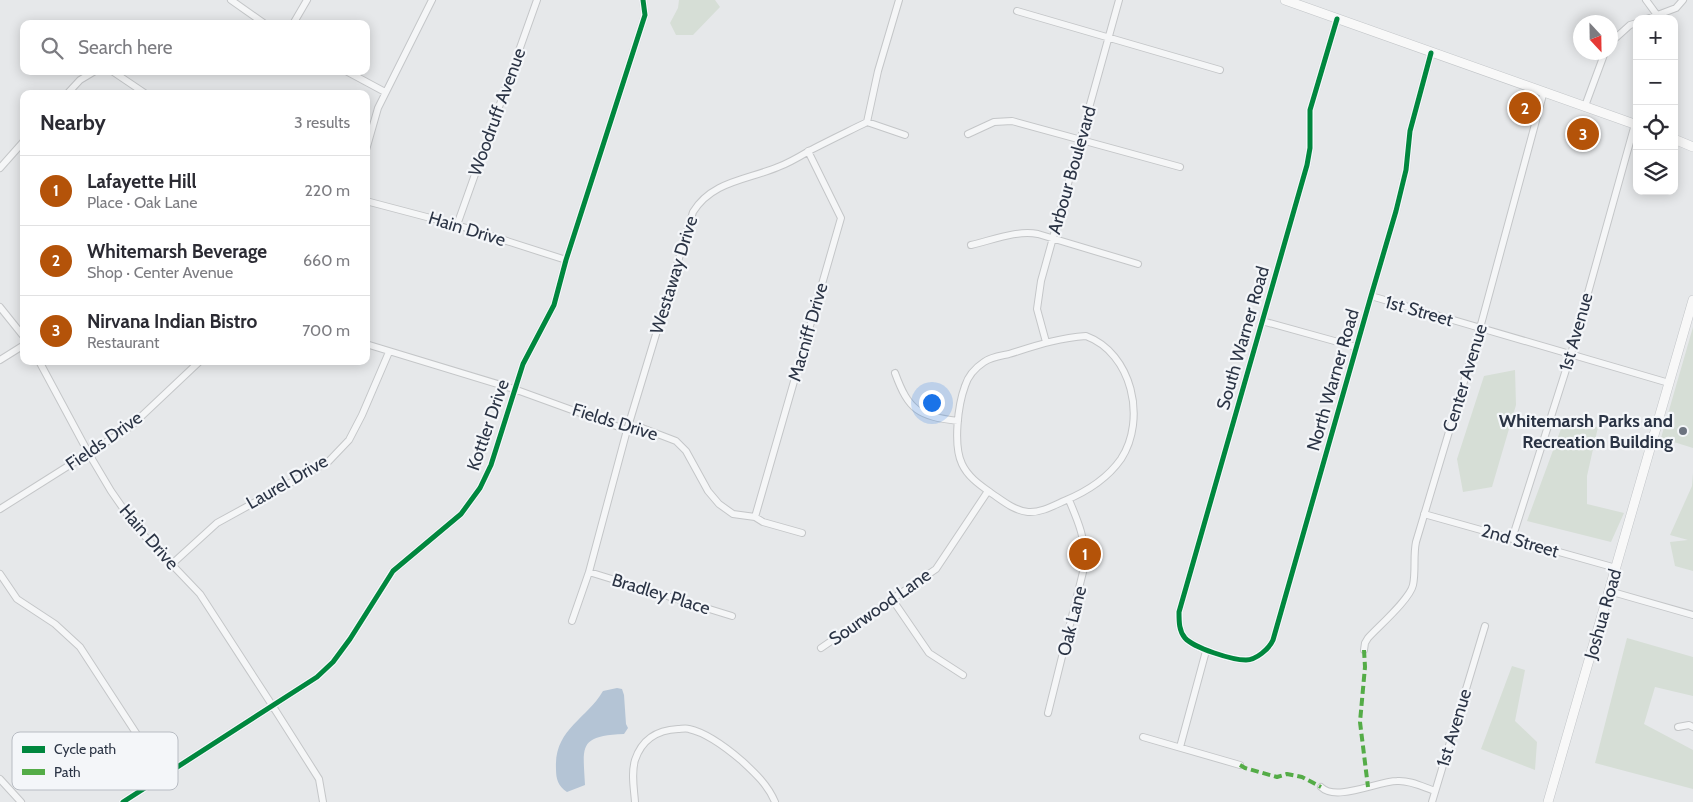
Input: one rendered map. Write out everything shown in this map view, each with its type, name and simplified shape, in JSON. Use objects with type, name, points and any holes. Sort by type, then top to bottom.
[{"type":"main road","points":[[1284,0],[1633,123]]},
{"type":"main road","points":[[1678,141],[1693,147]]},
{"type":"main road","points":[[1669,383],[1693,300]]},
{"type":"main road","name":"Joshua Road","points":[[1548,802],[1669,383]]},
{"type":"street","points":[[231,0],[259,20]]},
{"type":"street","points":[[295,20],[307,0]]},
{"type":"street","points":[[370,136],[378,108],[432,0]]},
{"type":"street","name":"Woodruff Avenue","points":[[456,225],[538,0]]},
{"type":"street","name":"Kottler Drive","points":[[178,767],[317,677],[333,662],[350,639],[393,571],[461,514],[480,488],[491,465],[523,364],[554,305],[566,260],[645,16],[643,0]]},
{"type":"street","points":[[899,0],[878,71],[867,122],[905,135]]},
{"type":"street","name":"Arbour Boulevard","points":[[1046,342],[1039,317],[1038,297],[1052,239],[1120,0]]},
{"type":"street","points":[[1646,0],[1657,15],[1676,8],[1683,0]]},
{"type":"street","points":[[1017,11],[1220,70]]},
{"type":"street","name":"South Warner Road","points":[[1206,651],[1184,637],[1179,625],[1179,612],[1307,165],[1310,148],[1310,110],[1337,19]]},
{"type":"street","points":[[1618,36],[1633,24]]},
{"type":"street","name":"North Warner Road","points":[[1206,651],[1245,660],[1258,655],[1271,644],[1396,211],[1406,170],[1410,131],[1431,53]]},
{"type":"street","points":[[1586,106],[1602,60]]},
{"type":"street","points":[[71,90],[80,80],[88,75]]},
{"type":"street","points":[[118,75],[140,90]]},
{"type":"street","points":[[354,75],[386,92]]},
{"type":"street","name":"Center Avenue","points":[[1364,650],[1368,638],[1406,598],[1413,586],[1414,549],[1480,328],[1544,91]]},
{"type":"street","points":[[968,134],[987,124],[1006,121],[1018,122],[1180,166]]},
{"type":"street","name":"Westaway Drive","points":[[572,621],[589,572],[627,430],[693,212],[709,193],[721,186],[780,167],[867,122]]},
{"type":"street","name":"1st Avenue","points":[[1512,539],[1571,354],[1633,135]]},
{"type":"street","points":[[0,168],[20,146]]},
{"type":"street","name":"Macniff Drive","points":[[755,517],[841,218],[808,152]]},
{"type":"street","name":"Hain Drive","points":[[370,202],[456,225],[566,260]]},
{"type":"street","points":[[971,245],[1021,232],[1038,234],[1138,264]]},
{"type":"street","name":"1st Street","points":[[1371,296],[1669,383]]},
{"type":"street","points":[[0,307],[20,332]]},
{"type":"street","points":[[1262,321],[1356,347]]},
{"type":"street","points":[[1086,336],[1101,344],[1114,356],[1126,375],[1133,399],[1133,426],[1127,448],[1121,458],[1098,483],[1068,500],[1038,512],[1029,512],[1009,506],[967,473],[958,456],[956,437],[964,386],[973,372],[979,366],[994,358],[1046,342],[1069,337],[1086,336]]},
{"type":"street","name":"Fields Drive","points":[[370,345],[514,389],[627,430],[642,428],[676,441],[686,452],[708,491],[719,504],[733,514],[755,517],[763,522],[802,533]]},
{"type":"street","points":[[0,360],[20,348]]},
{"type":"street","name":"Laurel Drive","points":[[172,564],[217,522],[328,462],[349,440],[389,352]]},
{"type":"street","name":"Hain Drive","points":[[40,365],[111,491],[136,527],[200,594],[272,705],[319,779],[323,802]]},
{"type":"street","name":"Fields Drive","points":[[0,509],[130,427],[196,365]]},
{"type":"street","points":[[896,373],[903,394],[916,409],[930,417],[958,421]]},
{"type":"street","name":"Sourwood Lane","points":[[821,648],[929,574],[940,564],[988,491]]},
{"type":"street","name":"Oak Lane","points":[[1048,713],[1085,564],[1086,551],[1082,531],[1068,500]]},
{"type":"street","name":"2nd Street","points":[[1424,514],[1616,568]]},
{"type":"street","name":"Bradley Place","points":[[589,572],[732,616]]},
{"type":"street","points":[[0,574],[17,599],[54,624],[80,647],[135,732]]},
{"type":"street","points":[[1609,591],[1693,615]]},
{"type":"street","points":[[892,599],[929,653],[963,675]]},
{"type":"street","name":"1st Avenue","points":[[1432,802],[1485,626]]},
{"type":"street","points":[[1180,748],[1206,651]]},
{"type":"street","points":[[1678,727],[1693,726]]},
{"type":"street","points":[[635,802],[632,777],[640,748],[650,736],[667,729],[689,729],[707,736],[731,752],[754,772],[769,789],[775,802]]},
{"type":"street","points":[[1143,737],[1240,765]]},
{"type":"street","points":[[0,780],[21,802]]},
{"type":"street","points":[[1321,787],[1329,791],[1342,792],[1383,782],[1405,781],[1435,791]]},
{"type":"street","name":"Kottler Drive","points":[[123,802],[142,790]]},
{"type":"shaded area","points":[[679,0],[715,0],[720,7],[693,35],[676,35],[670,23],[678,8]]},
{"type":"shaded area","points":[[1693,327],[1693,448],[1661,438]]},
{"type":"shaded area","points":[[1515,370],[1516,405],[1492,487],[1463,492],[1457,459],[1484,376]]},
{"type":"shaded area","points":[[1562,426],[1598,427],[1587,476],[1587,504],[1624,513],[1611,542],[1527,521]]},
{"type":"shaded area","points":[[1693,473],[1693,571],[1675,566],[1670,542],[1688,540],[1670,535],[1692,486]]},
{"type":"shaded area","points":[[1627,638],[1693,657],[1693,696],[1655,687],[1644,724],[1693,750],[1693,789],[1595,763]]},
{"type":"shaded area","points":[[1512,666],[1525,670],[1515,721],[1537,742],[1535,770],[1481,749]]},
{"type":"water","points":[[617,688],[622,689],[624,695],[626,724],[628,728],[624,734],[598,737],[586,746],[584,752],[585,785],[567,792],[560,785],[556,776],[557,755],[560,744],[572,726],[603,691]]},
{"type":"marked path","points":[[1364,650],[1365,667],[1360,722],[1368,787]]},
{"type":"marked path","points":[[1240,765],[1277,777],[1287,774],[1302,777],[1321,787]]},
{"type":"cycle path","points":[[178,767],[317,677],[333,662],[350,639],[393,571],[461,514],[480,488],[491,465],[523,364],[554,305],[566,260],[645,15],[643,0]]},
{"type":"cycle path","points":[[1337,19],[1310,110],[1310,148],[1307,165],[1179,612],[1180,629],[1185,638],[1196,646],[1214,653],[1250,660],[1262,653],[1273,640],[1396,211],[1406,170],[1410,131],[1431,53]]},
{"type":"cycle path","points":[[123,802],[142,790]]},
{"type":"place","name":"Whitemarsh Beverage","points":[[1525,108]]},
{"type":"place","name":"Nirvana Indian Bistro","points":[[1583,134]]},
{"type":"place","name":"Whitemarsh Parks and Recreation Building","points":[[1683,431]]},
{"type":"place","name":"Lafayette Hill","points":[[1085,554]]}]
